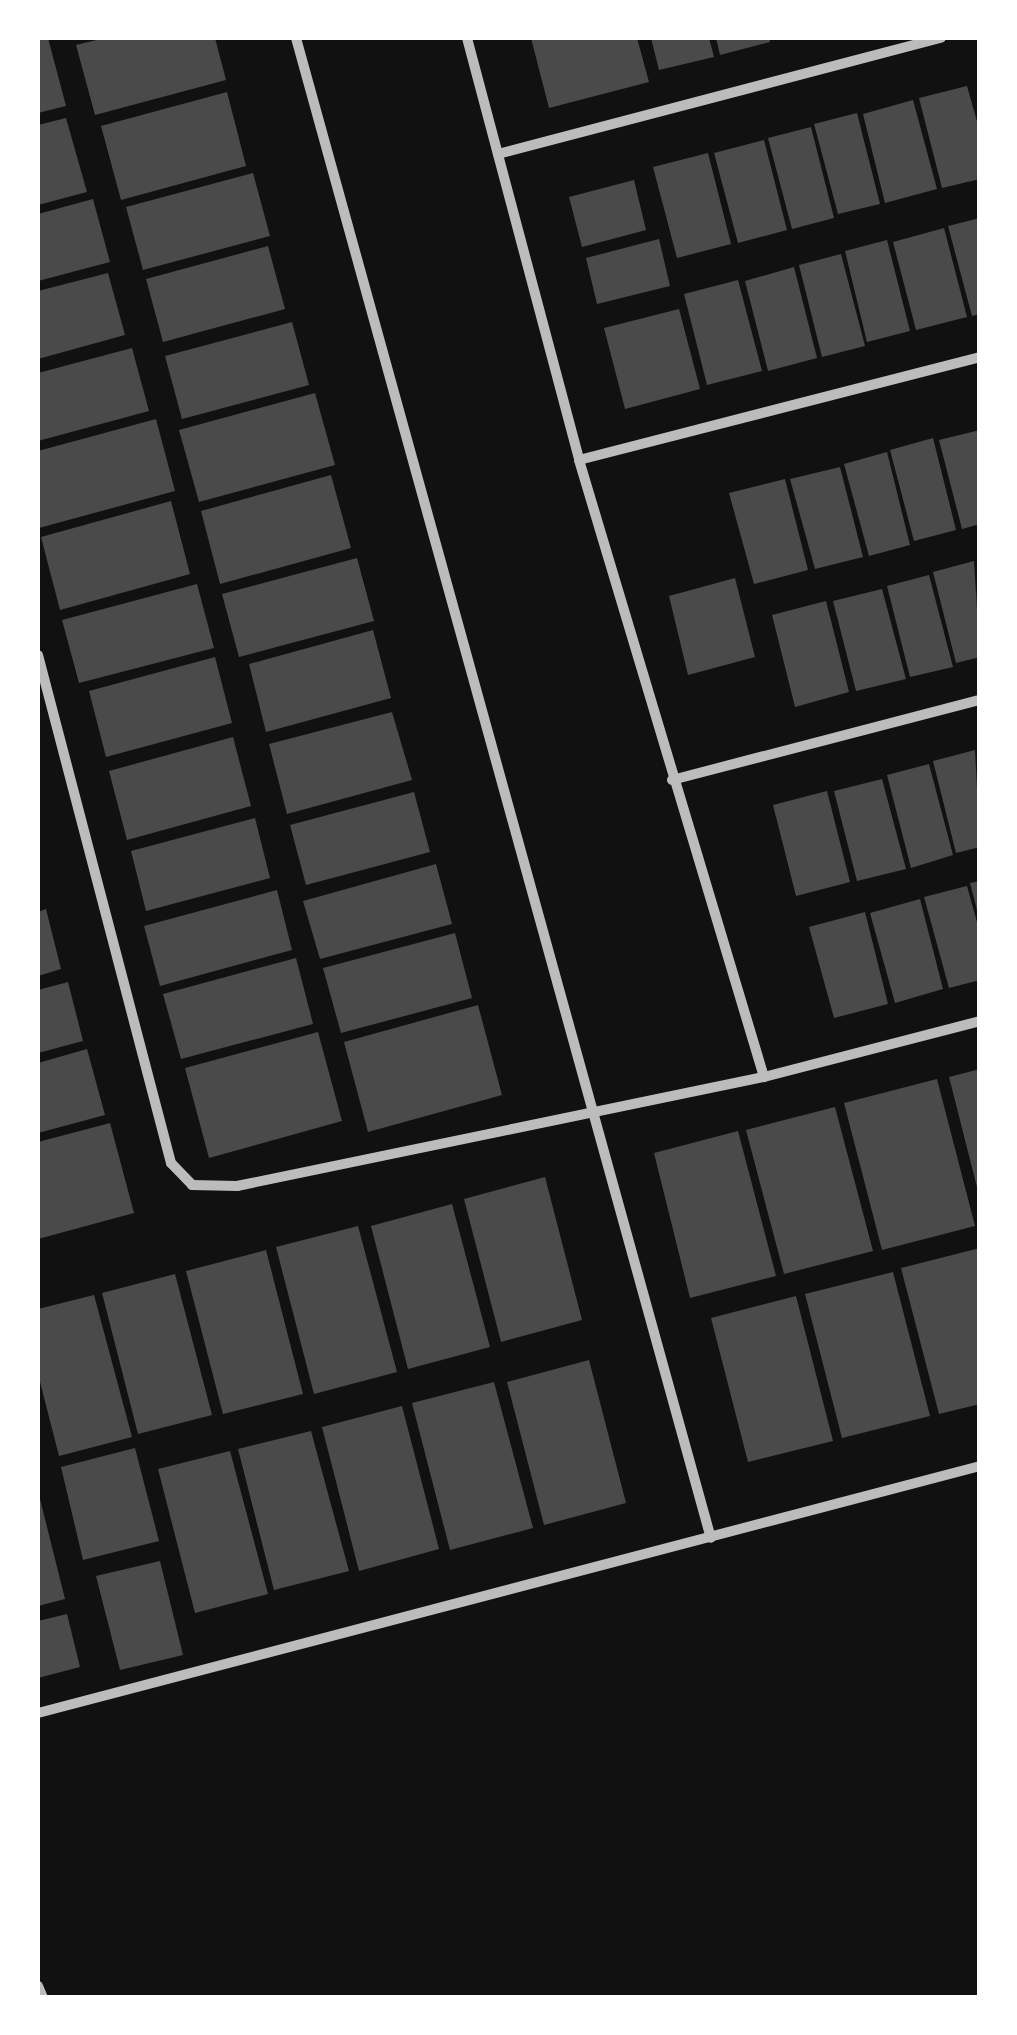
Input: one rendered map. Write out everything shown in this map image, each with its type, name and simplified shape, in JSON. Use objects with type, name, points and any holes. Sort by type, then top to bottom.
[{"type":"street","points":[[296,38],[711,1538]]},
{"type":"street","points":[[467,38],[579,460],[764,1077]]},
{"type":"street","points":[[498,154],[942,38]]},
{"type":"street","points":[[579,460],[980,357]]},
{"type":"street","points":[[38,654],[171,1163],[184,1181],[205,1189],[237,1186],[592,1108],[764,1077],[980,1022]]},
{"type":"street","points":[[672,780],[980,700]]},
{"type":"street","points":[[38,1713],[980,1466]]},
{"type":"street","points":[[38,1986],[43,1998]]},
{"type":"building","points":[[48,38],[66,106],[38,113],[38,39]]},
{"type":"building","points":[[105,38],[215,38],[226,80],[95,115],[76,45]]},
{"type":"building","points":[[531,38],[637,38],[649,82],[549,108]]},
{"type":"building","points":[[651,38],[709,38],[714,57],[659,70]]},
{"type":"building","points":[[716,38],[769,38],[770,42],[720,55]]},
{"type":"building","points":[[967,86],[980,132],[980,179],[942,188],[919,98]]},
{"type":"building","points":[[227,92],[246,166],[121,200],[101,126]]},
{"type":"building","points":[[913,100],[937,189],[885,203],[863,114]]},
{"type":"building","points":[[857,113],[880,204],[838,214],[814,124]]},
{"type":"building","points":[[66,118],[87,192],[38,205],[38,125]]},
{"type":"building","points":[[811,127],[834,218],[792,229],[768,138]]},
{"type":"building","points":[[764,140],[787,230],[738,243],[714,153]]},
{"type":"building","points":[[708,153],[731,244],[677,258],[653,167]]},
{"type":"building","points":[[253,173],[270,236],[143,270],[126,207]]},
{"type":"building","points":[[634,180],[646,230],[582,247],[569,197]]},
{"type":"building","points":[[93,199],[110,262],[38,281],[38,214]]},
{"type":"building","points":[[980,218],[980,314],[972,316],[948,226]]},
{"type":"building","points":[[944,228],[967,317],[916,330],[893,242]]},
{"type":"building","points":[[659,239],[670,286],[597,304],[586,258]]},
{"type":"building","points":[[887,240],[910,331],[867,342],[845,251]]},
{"type":"building","points":[[268,246],[285,309],[163,342],[146,279]]},
{"type":"building","points":[[841,254],[865,346],[822,357],[799,265]]},
{"type":"building","points":[[794,267],[817,358],[768,371],[745,281]]},
{"type":"building","points":[[108,273],[125,335],[38,359],[38,291]]},
{"type":"building","points":[[738,280],[762,371],[707,385],[684,294]]},
{"type":"building","points":[[679,309],[700,389],[625,409],[604,328]]},
{"type":"building","points":[[292,322],[309,385],[182,419],[165,356]]},
{"type":"building","points":[[132,348],[149,411],[38,441],[38,373]]},
{"type":"building","points":[[315,393],[335,465],[199,502],[179,430]]},
{"type":"building","points":[[156,419],[175,491],[39,528],[38,451]]},
{"type":"building","points":[[980,430],[980,524],[962,529],[939,440]]},
{"type":"building","points":[[933,438],[956,530],[914,541],[890,450]]},
{"type":"building","points":[[887,452],[910,545],[869,556],[844,464]]},
{"type":"building","points":[[840,467],[863,557],[815,569],[790,479]]},
{"type":"building","points":[[331,475],[351,548],[220,584],[201,511]]},
{"type":"building","points":[[785,479],[808,570],[754,584],[729,493]]},
{"type":"building","points":[[171,501],[190,574],[60,610],[41,537]]},
{"type":"building","points":[[357,558],[374,621],[239,657],[222,594]]},
{"type":"building","points":[[974,561],[980,657],[956,663],[933,572]]},
{"type":"building","points":[[929,575],[953,667],[910,677],[887,586]]},
{"type":"building","points":[[735,578],[755,657],[688,675],[669,596]]},
{"type":"building","points":[[197,584],[214,648],[79,683],[62,620]]},
{"type":"building","points":[[882,589],[906,679],[856,691],[833,601]]},
{"type":"building","points":[[826,601],[849,692],[795,707],[772,615]]},
{"type":"building","points":[[373,630],[391,698],[266,732],[249,664]]},
{"type":"building","points":[[215,657],[232,723],[106,757],[89,691]]},
{"type":"building","points":[[392,712],[412,780],[287,814],[269,744]]},
{"type":"building","points":[[233,737],[251,806],[127,840],[109,771]]},
{"type":"building","points":[[975,750],[980,847],[956,853],[933,761]]},
{"type":"building","points":[[929,764],[953,855],[911,868],[887,775]]},
{"type":"building","points":[[882,779],[906,869],[857,881],[834,791]]},
{"type":"building","points":[[827,791],[850,882],[796,896],[773,805]]},
{"type":"building","points":[[414,792],[430,852],[306,885],[290,825]]},
{"type":"building","points":[[255,818],[270,878],[146,911],[131,851]]},
{"type":"building","points":[[436,864],[452,924],[320,959],[303,901]]},
{"type":"building","points":[[980,881],[980,914],[978,914],[970,883]]},
{"type":"building","points":[[967,886],[980,933],[980,980],[949,988],[924,897]]},
{"type":"building","points":[[277,890],[292,950],[160,986],[144,926]]},
{"type":"building","points":[[920,899],[943,989],[895,1003],[870,913]]},
{"type":"building","points":[[46,909],[61,969],[38,976],[38,912]]},
{"type":"building","points":[[865,912],[888,1004],[834,1018],[809,927]]},
{"type":"building","points":[[455,933],[472,998],[341,1033],[323,968]]},
{"type":"building","points":[[296,958],[313,1024],[181,1059],[163,994]]},
{"type":"building","points":[[68,982],[83,1041],[38,1053],[38,990]]},
{"type":"building","points":[[478,1005],[502,1095],[368,1132],[344,1042]]},
{"type":"building","points":[[318,1032],[342,1121],[209,1158],[185,1068]]},
{"type":"building","points":[[87,1049],[105,1115],[38,1133],[38,1063]]},
{"type":"building","points":[[980,1069],[980,1191],[978,1191],[949,1077]]},
{"type":"building","points":[[937,1079],[975,1226],[882,1250],[844,1103]]},
{"type":"building","points":[[835,1107],[873,1251],[784,1274],[746,1130]]},
{"type":"building","points":[[110,1123],[134,1213],[38,1239],[38,1142]]},
{"type":"building","points":[[738,1131],[776,1276],[690,1298],[654,1153]]},
{"type":"building","points":[[545,1177],[582,1320],[501,1342],[464,1199]]},
{"type":"building","points":[[452,1204],[490,1347],[408,1369],[371,1226]]},
{"type":"building","points":[[358,1226],[397,1372],[314,1394],[276,1247]]},
{"type":"building","points":[[980,1248],[980,1404],[939,1414],[901,1268]]},
{"type":"building","points":[[266,1250],[303,1394],[223,1414],[186,1271]]},
{"type":"building","points":[[893,1272],[930,1416],[842,1438],[805,1294]]},
{"type":"building","points":[[175,1274],[212,1415],[138,1434],[102,1293]]},
{"type":"building","points":[[94,1295],[132,1437],[59,1456],[38,1374],[38,1309]]},
{"type":"building","points":[[796,1296],[833,1441],[748,1462],[711,1318]]},
{"type":"building","points":[[589,1360],[626,1503],[544,1525],[507,1382]]},
{"type":"building","points":[[494,1382],[533,1528],[450,1550],[412,1403]]},
{"type":"building","points":[[402,1406],[439,1549],[359,1571],[322,1427]]},
{"type":"building","points":[[311,1431],[349,1571],[274,1590],[238,1449]]},
{"type":"building","points":[[135,1448],[159,1541],[83,1560],[61,1467]]},
{"type":"building","points":[[230,1451],[268,1594],[195,1613],[158,1469]]},
{"type":"building","points":[[38,1491],[65,1599],[38,1606]]},
{"type":"building","points":[[160,1561],[183,1655],[120,1670],[96,1576]]},
{"type":"building","points":[[67,1614],[80,1667],[38,1678],[38,1621]]}]
